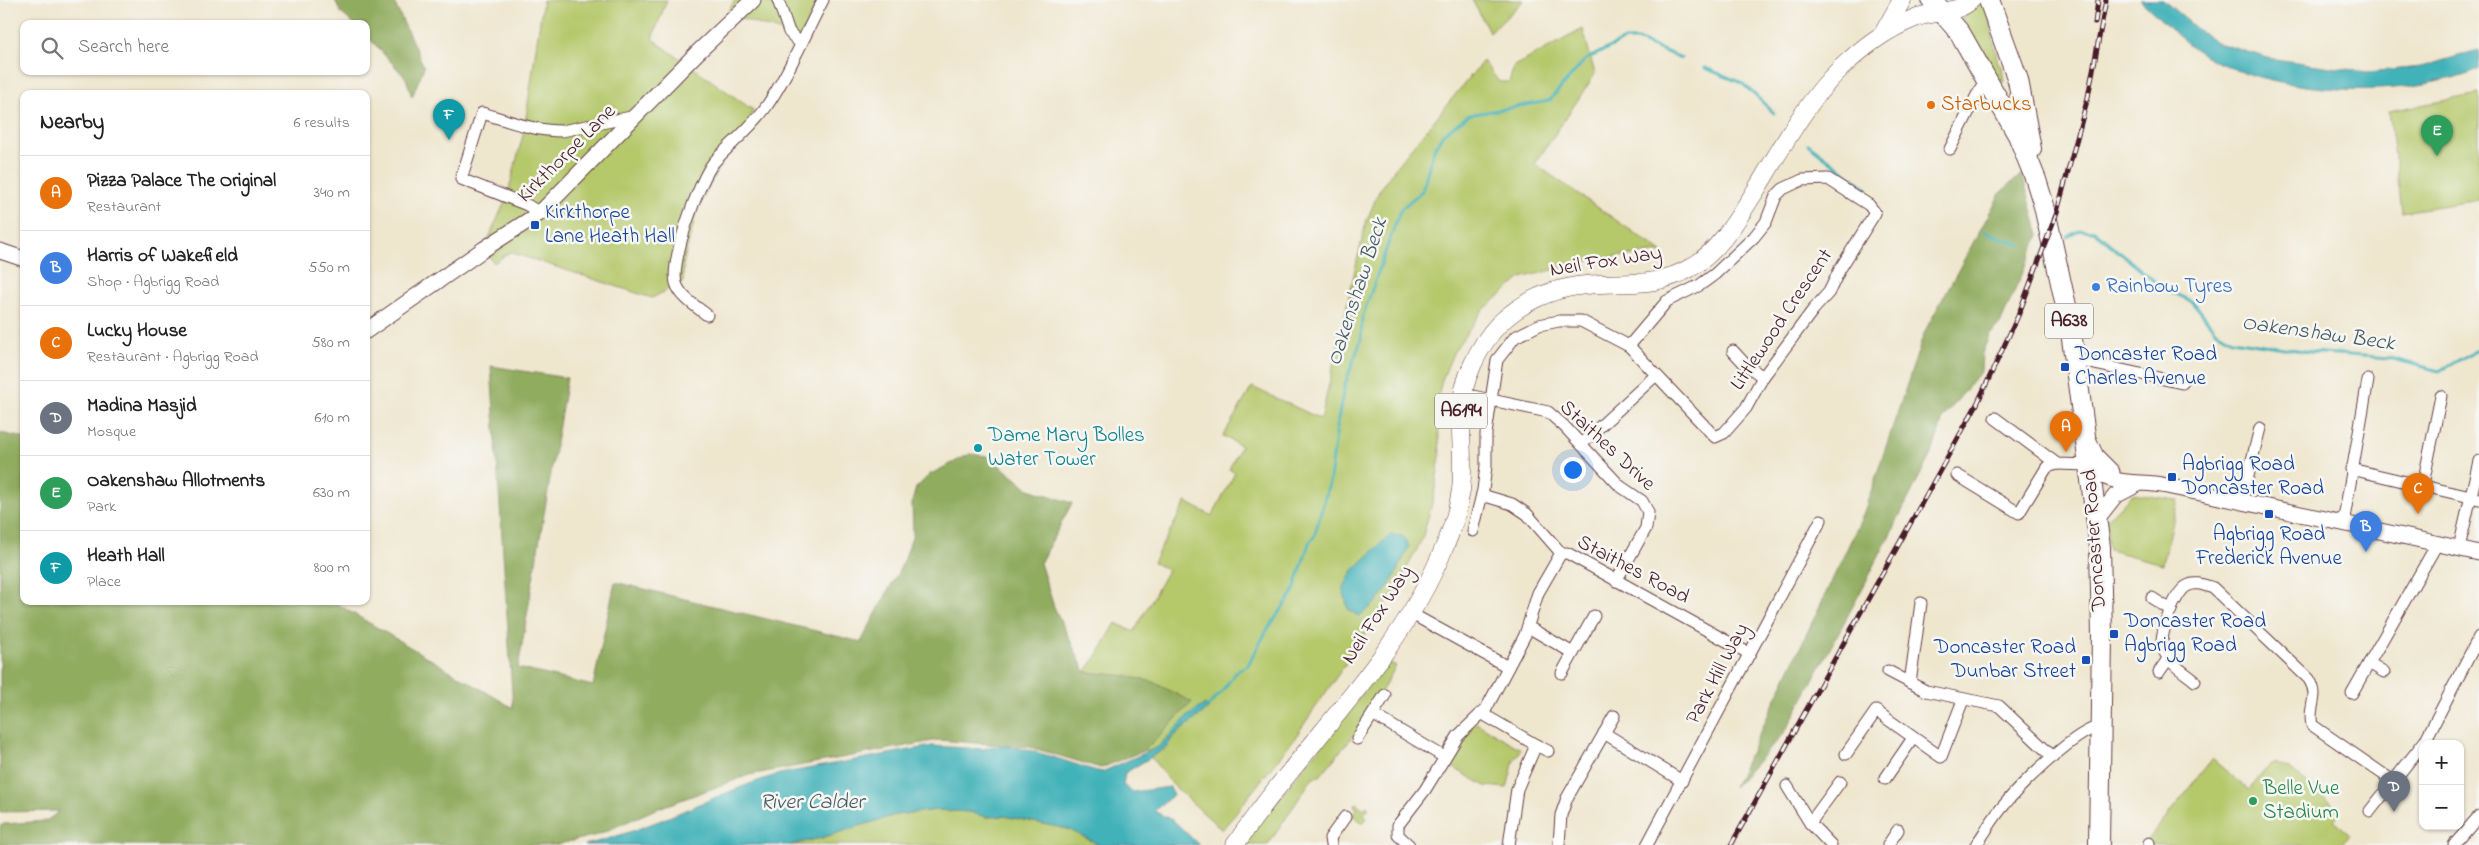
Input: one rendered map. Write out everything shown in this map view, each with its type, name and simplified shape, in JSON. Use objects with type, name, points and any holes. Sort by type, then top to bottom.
[{"type":"highway","name":"Doncaster Road","points":[[1989,0],[2018,80],[2036,180],[2070,324],[2076,360],[2100,547],[2102,635],[2099,727],[2099,845]]},
{"type":"highway","name":"Doncaster Road","points":[[1937,6],[1960,33],[1991,86],[2018,135],[2036,180]]},
{"type":"highway","points":[[1991,86],[2008,85],[2009,77],[2001,32]]},
{"type":"main road","name":"Kirkthorpe Lane","points":[[370,328],[484,249],[540,213],[753,0]]},
{"type":"main road","name":"Neil Fox Way","points":[[1884,32],[1902,0]]},
{"type":"main road","name":"Neil Fox Way","points":[[1235,845],[1270,795],[1376,662],[1410,613],[1430,577],[1453,525],[1461,491],[1461,409],[1463,394],[1486,341],[1499,325],[1522,306],[1547,293],[1571,287],[1646,283],[1674,275],[1692,266],[1711,251],[1742,213],[1822,90],[1838,72],[1884,32],[1918,17],[1937,6],[1964,6],[1971,0]]},
{"type":"main road","points":[[0,251],[20,258]]},
{"type":"main road","points":[[2085,433],[2096,456],[2112,472]]},
{"type":"main road","points":[[2089,465],[2145,482]]},
{"type":"main road","points":[[2089,465],[2096,474],[2105,479],[2145,482],[2242,500],[2479,553]]},
{"type":"main road","points":[[2096,520],[2115,496],[2145,482]]},
{"type":"street","points":[[778,0],[789,32],[800,43]]},
{"type":"street","points":[[707,315],[680,292],[676,283],[675,266],[693,205],[707,171],[750,128],[769,103],[823,0]]},
{"type":"street","points":[[1950,149],[1972,106],[1991,86]]},
{"type":"street","points":[[540,213],[528,205],[461,179],[482,114],[536,129],[551,131],[562,131],[636,116]]},
{"type":"street","name":"Littlewood Crescent","points":[[1473,531],[1482,496],[1486,466],[1486,434],[1490,399],[1500,356],[1515,337],[1539,325],[1560,321],[1581,321],[1629,346],[1715,437],[1724,432],[1746,408],[1763,378],[1813,310],[1830,292],[1840,269],[1875,213],[1869,205],[1828,179],[1802,180],[1783,189],[1776,196],[1766,222],[1754,237],[1715,274],[1700,285],[1667,301],[1629,346]]},
{"type":"street","points":[[1733,351],[1745,364],[1763,378]]},
{"type":"street","points":[[2076,360],[2182,382]]},
{"type":"street","points":[[1581,444],[1656,376]]},
{"type":"street","points":[[2343,524],[2351,469],[2368,380]]},
{"type":"street","name":"Staithes Drive","points":[[1463,394],[1548,412],[1620,486],[1642,501],[1648,512],[1646,528],[1616,581]]},
{"type":"street","points":[[2423,484],[2442,396]]},
{"type":"street","points":[[1995,418],[2057,464]]},
{"type":"street","points":[[2242,500],[2260,428]]},
{"type":"street","points":[[2459,548],[2475,498],[2479,461]]},
{"type":"street","points":[[1957,475],[2020,513],[2047,467],[2057,464],[2089,465]]},
{"type":"street","points":[[2351,469],[2423,484],[2429,489],[2475,498]]},
{"type":"street","name":"Staithes Road","points":[[1482,496],[1512,504],[1527,514],[1561,553],[1567,553],[1750,654]]},
{"type":"street","name":"Park Hill Way","points":[[1647,845],[1821,520]]},
{"type":"street","points":[[2352,693],[2437,544]]},
{"type":"street","points":[[1409,845],[1398,835],[1398,824],[1425,790],[1458,736],[1486,709],[1528,627],[1538,593],[1561,553]]},
{"type":"street","points":[[2195,681],[2168,659],[2162,646],[2162,638],[2171,610],[2184,588],[2189,584],[2203,584],[2213,588],[2309,679],[2315,688],[2315,698],[2310,709],[2312,726],[2393,782]]},
{"type":"street","points":[[2152,598],[2171,610]]},
{"type":"street","points":[[1910,682],[1921,603]]},
{"type":"street","points":[[1410,613],[1508,667]]},
{"type":"street","points":[[1562,674],[1594,616]]},
{"type":"street","points":[[1528,627],[1573,653]]},
{"type":"street","points":[[2370,811],[2425,741],[2479,637]]},
{"type":"street","points":[[2159,672],[2168,659]]},
{"type":"street","points":[[2369,663],[2384,672]]},
{"type":"street","points":[[1888,672],[1926,691],[1999,706],[2053,757]]},
{"type":"street","points":[[1357,739],[1385,695]]},
{"type":"street","points":[[1846,754],[1876,711],[1941,757],[1963,700]]},
{"type":"street","points":[[1481,713],[1548,751]]},
{"type":"street","points":[[1374,715],[1444,757]]},
{"type":"street","points":[[1559,845],[1561,815],[1567,798],[1614,716]]},
{"type":"street","points":[[1976,845],[2005,804],[2053,757],[2080,734],[2091,728],[2099,727]]},
{"type":"street","points":[[1604,733],[1682,781]]},
{"type":"street","points":[[1885,779],[1913,738]]},
{"type":"street","points":[[1509,845],[1517,789],[1536,745]]},
{"type":"street","points":[[1810,823],[1840,782]]},
{"type":"street","points":[[1787,786],[1810,823],[1831,845]]},
{"type":"street","points":[[1331,845],[1330,838],[1345,816]]},
{"type":"street","points":[[2454,845],[2479,816]]},
{"type":"street","points":[[1888,845],[1898,830]]},
{"type":"green space","points":[[335,0],[393,0],[424,67],[412,97],[406,78],[370,39],[370,20],[349,20],[341,13]]},
{"type":"green space","points":[[543,0],[667,0],[652,39],[753,110],[745,138],[722,161],[696,213],[683,265],[683,282],[652,298],[510,252],[494,263],[484,249],[507,197],[524,131]]},
{"type":"green space","points":[[735,0],[812,0],[817,3],[800,38],[727,14]]},
{"type":"green space","points":[[1472,0],[1524,0],[1490,33]]},
{"type":"green space","points":[[1981,1],[1987,6],[1998,64],[2002,66],[2004,82],[1999,85],[1961,18]]},
{"type":"green space","points":[[1583,29],[1595,74],[1535,164],[1662,252],[1595,259],[1521,278],[1483,310],[1454,351],[1442,380],[1437,402],[1440,456],[1434,496],[1422,539],[1396,590],[1294,739],[1222,830],[1173,785],[1145,750],[1192,702],[1127,676],[1085,672],[1097,656],[1116,623],[1134,632],[1168,570],[1153,562],[1186,502],[1212,516],[1235,473],[1229,469],[1241,446],[1223,436],[1252,387],[1321,419],[1366,222],[1379,191],[1398,164],[1483,61],[1499,82],[1509,82],[1514,66]]},
{"type":"green space","points":[[2479,94],[2479,200],[2402,212],[2389,111]]},
{"type":"green space","points":[[2022,174],[2039,235],[2001,322],[1989,336],[1982,353],[1981,371],[1943,418],[1933,450],[1869,576],[1785,732],[1734,787],[1863,515],[1925,331],[2001,192]]},
{"type":"green space","points":[[491,366],[567,378],[518,668],[593,686],[615,582],[861,642],[904,561],[913,534],[912,502],[916,488],[929,475],[970,454],[988,456],[1029,489],[1072,503],[1040,563],[1054,607],[1085,672],[1127,676],[1153,682],[1192,702],[1145,750],[1101,768],[1030,747],[938,740],[749,775],[656,809],[597,835],[555,845],[0,845],[0,826],[4,824],[46,821],[60,811],[0,812],[0,433],[20,437],[20,605],[339,605],[513,708]]},
{"type":"green space","points":[[2132,494],[2178,500],[2163,564],[2109,550],[2106,521]]},
{"type":"green space","points":[[1388,662],[1396,666],[1362,725],[1320,776],[1313,777],[1268,845],[1245,845],[1256,827]]},
{"type":"green space","points":[[1476,723],[1521,749],[1514,760],[1507,788],[1485,786],[1447,764],[1462,735]]},
{"type":"green space","name":"Belle Vue Stadium","points":[[2212,759],[2249,790],[2269,765],[2275,763],[2290,769],[2341,812],[2334,821],[2350,834],[2340,845],[2144,845]]},
{"type":"green space","points":[[1356,803],[1364,809],[1366,806],[1369,808],[1364,814],[1367,818],[1363,823],[1352,815],[1357,808],[1354,806]]},
{"type":"green space","points":[[936,810],[970,812],[986,817],[1004,816],[1068,829],[1100,845],[790,845],[821,838],[895,815]]},
{"type":"water","points":[[2140,0],[2163,0],[2198,30],[2218,43],[2268,58],[2367,72],[2421,67],[2479,50],[2479,69],[2449,79],[2414,86],[2378,89],[2302,86],[2266,79],[2233,69],[2204,55],[2179,36]]},
{"type":"water","points":[[1390,535],[1403,536],[1409,546],[1389,586],[1376,602],[1358,616],[1348,609],[1343,589],[1353,570]]},
{"type":"water","name":"River Calder","points":[[1205,704],[1209,708],[1173,737],[1166,748],[1125,773],[1123,785],[1132,792],[1170,787],[1173,795],[1154,811],[1174,821],[1199,845],[1100,845],[1068,829],[1004,816],[986,817],[970,812],[936,810],[895,815],[821,838],[790,845],[584,845],[634,830],[730,791],[779,774],[932,746],[984,749],[995,746],[1025,749],[1102,772],[1158,747],[1188,716]]},
{"type":"waterway","name":"Oakenshaw Beck","points":[[1207,707],[1221,693],[1236,672],[1248,665],[1267,630],[1293,593],[1309,543],[1314,537],[1330,480],[1338,419],[1345,384],[1361,340],[1362,318],[1401,209],[1422,191],[1434,149],[1443,134],[1469,115],[1549,101],[1585,60],[1624,40],[1637,40],[1681,58]]},
{"type":"waterway","name":"Oakenshaw Beck","points":[[1705,68],[1742,83],[1774,113]]},
{"type":"waterway","name":"Oakenshaw Beck","points":[[1808,144],[1867,189]]},
{"type":"waterway","name":"Oakenshaw Beck","points":[[2067,237],[2081,230],[2094,231],[2161,287],[2193,302],[2215,330],[2232,340],[2310,352],[2390,358],[2439,371],[2479,349]]},
{"type":"waterway","name":"Oakenshaw Beck","points":[[1985,232],[2021,245]]},
{"type":"railway","points":[[2095,23],[2098,0]]},
{"type":"railway","points":[[1731,845],[1977,404],[2018,316],[2057,212],[2088,97],[2106,0]]},
{"type":"place","name":"Starbucks","points":[[1931,105]]},
{"type":"place","name":"Heath Hall","points":[[449,140]]},
{"type":"place","name":"Oakenshaw Allotments","points":[[2437,156]]},
{"type":"place","name":"Kirkthorpe Lane Heath Hall","points":[[535,225]]},
{"type":"place","name":"Rainbow Tyres","points":[[2096,287]]},
{"type":"place","name":"Doncaster Road Charles Avenue","points":[[2065,367]]},
{"type":"place","name":"Dame Mary Bolles Water Tower","points":[[978,448]]},
{"type":"place","name":"Pizza Palace The Original","points":[[2066,452]]},
{"type":"place","name":"Agbrigg Road Doncaster Road","points":[[2172,477]]},
{"type":"place","name":"Agbrigg Road Frederick Avenue","points":[[2269,514]]},
{"type":"place","name":"Lucky House","points":[[2418,514]]},
{"type":"place","name":"Harris of Wakefield","points":[[2366,552]]},
{"type":"place","name":"Doncaster Road Agbrigg Road","points":[[2114,634]]},
{"type":"place","name":"Doncaster Road Dunbar Street","points":[[2086,660]]},
{"type":"place","name":"Belle Vue Stadium","points":[[2253,801]]},
{"type":"place","name":"Madina Masjid","points":[[2394,812]]}]
